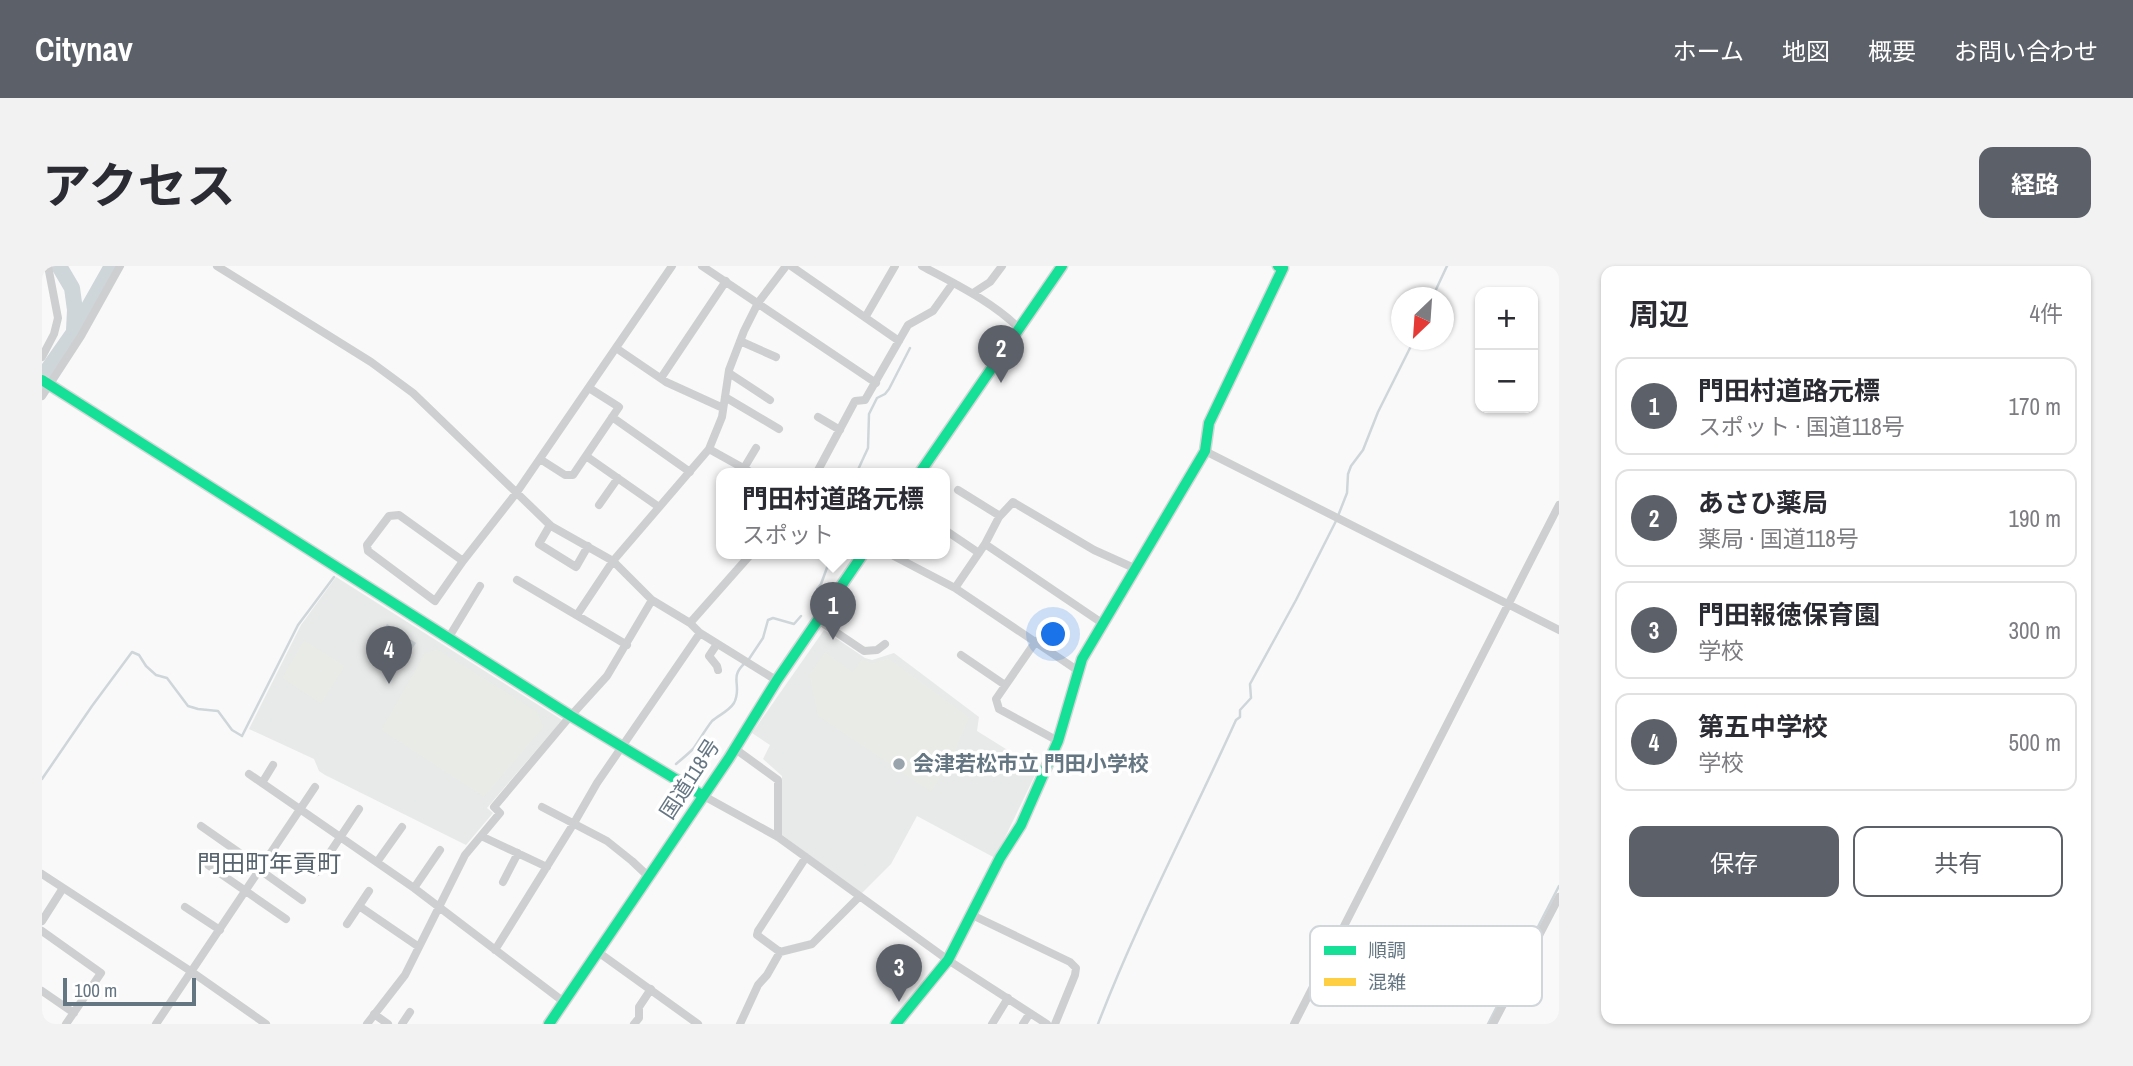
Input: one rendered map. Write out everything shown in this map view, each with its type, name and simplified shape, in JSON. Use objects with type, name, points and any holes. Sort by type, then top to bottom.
[{"type":"main road","points":[[923,468],[1062,266]]},
{"type":"main road","points":[[896,1024],[948,960],[1000,858],[1029,810],[1058,741],[1077,670],[1102,622],[1205,451],[1209,423],[1283,268],[1278,266]]},
{"type":"main road","points":[[47,382],[571,716],[702,795]]},
{"type":"main road","name":"国道118号","points":[[549,1024],[649,877],[776,680],[860,559]]},
{"type":"street","points":[[42,357],[54,334],[58,318],[48,266]]},
{"type":"street","points":[[42,396],[47,382],[81,336],[120,266]]},
{"type":"street","points":[[217,266],[349,348],[412,393],[550,525],[613,561],[652,600],[776,680]]},
{"type":"street","points":[[463,561],[399,515],[389,516],[367,545],[368,551],[435,601],[517,492],[672,266]]},
{"type":"street","points":[[702,266],[876,383]]},
{"type":"street","points":[[578,615],[613,561],[709,449],[718,431],[729,373],[740,341],[758,303],[788,266],[866,316],[899,341]]},
{"type":"street","points":[[866,316],[895,266]]},
{"type":"street","points":[[922,266],[974,293],[1020,329]]},
{"type":"street","points":[[974,293],[990,282],[1002,266]]},
{"type":"street","points":[[661,378],[726,281]]},
{"type":"street","points":[[819,468],[855,401],[865,400],[908,324],[933,311],[953,283]]},
{"type":"street","points":[[740,341],[776,357]]},
{"type":"street","points":[[616,348],[666,383],[723,408]]},
{"type":"street","points":[[729,373],[770,400]]},
{"type":"street","points":[[540,459],[570,476],[586,456],[619,407],[589,387]]},
{"type":"street","points":[[725,397],[779,429]]},
{"type":"street","points":[[612,417],[690,472]]},
{"type":"street","points":[[817,417],[840,430]]},
{"type":"street","points":[[709,449],[744,468],[755,448]]},
{"type":"street","points":[[1205,451],[1559,630]]},
{"type":"street","points":[[586,456],[659,507]]},
{"type":"street","points":[[599,505],[618,478]]},
{"type":"street","points":[[958,490],[1000,516]]},
{"type":"street","points":[[955,588],[985,544],[1000,516],[1013,502],[1094,550],[1134,568]]},
{"type":"street","points":[[1344,926],[1559,505]]},
{"type":"street","points":[[550,525],[539,544],[576,567],[588,546]]},
{"type":"street","points":[[950,533],[979,552]]},
{"type":"street","points":[[985,544],[1102,622]]},
{"type":"street","points":[[690,623],[743,559]]},
{"type":"street","points":[[900,559],[955,588],[1077,670]]},
{"type":"street","points":[[517,580],[626,645]]},
{"type":"street","points":[[449,637],[480,586]]},
{"type":"street","points":[[367,1024],[405,975],[460,864],[500,813],[495,807],[607,676],[652,600]]},
{"type":"street","points":[[818,620],[864,651],[877,650],[885,643]]},
{"type":"street","points":[[495,950],[597,783],[700,633]]},
{"type":"street","points":[[1036,641],[996,699],[999,709],[1058,741]]},
{"type":"street","points":[[717,644],[709,656],[718,670]]},
{"type":"street","points":[[961,654],[1005,685]]},
{"type":"street","points":[[734,748],[778,780],[778,837]]},
{"type":"street","points":[[262,783],[273,765]]},
{"type":"street","points":[[249,774],[414,888],[564,1002]]},
{"type":"street","points":[[156,1024],[315,787]]},
{"type":"street","points":[[702,795],[778,837],[948,960],[1047,1024]]},
{"type":"street","points":[[542,807],[607,841],[649,877]]},
{"type":"street","points":[[317,872],[359,808]]},
{"type":"street","points":[[201,826],[303,900]]},
{"type":"street","points":[[377,862],[402,827]]},
{"type":"street","points":[[481,836],[547,867]]},
{"type":"street","points":[[414,888],[440,850]]},
{"type":"street","points":[[503,882],[517,853]]},
{"type":"street","points":[[780,952],[757,934],[806,857]]},
{"type":"street","points":[[208,865],[286,919]]},
{"type":"street","points":[[42,874],[266,1024]]},
{"type":"street","points":[[42,920],[63,888]]},
{"type":"street","points":[[347,924],[369,891]]},
{"type":"street","points":[[740,1024],[758,985],[780,952],[812,944],[859,897]]},
{"type":"street","points":[[1542,930],[1559,897]]},
{"type":"street","points":[[359,906],[419,947]]},
{"type":"street","points":[[184,907],[220,930]]},
{"type":"street","points":[[972,915],[1070,962],[1076,968],[1055,1024]]},
{"type":"street","points":[[42,931],[101,973],[66,1024]]},
{"type":"street","points":[[598,951],[698,1024]]},
{"type":"street","points":[[634,1024],[639,1018],[639,1007],[651,989]]},
{"type":"street","points":[[42,990],[74,1013]]},
{"type":"street","points":[[1294,1024],[1310,993]]},
{"type":"street","points":[[992,1024],[1008,998]]},
{"type":"street","points":[[1493,1024],[1502,1006]]},
{"type":"street","points":[[402,1024],[410,1012]]},
{"type":"street","points":[[1023,1024],[1030,1013]]},
{"type":"street","points":[[374,1014],[388,1024]]},
{"type":"shaded area","points":[[336,577],[562,720],[487,808],[493,813],[466,845],[325,775],[319,771],[314,759],[249,729],[301,625]]},
{"type":"shaded area","points":[[387,624],[416,643],[406,658],[378,639]]},
{"type":"shaded area","name":"会津若松市立 門田小学校","points":[[824,630],[865,658],[872,660],[894,653],[979,717],[977,731],[1038,769],[995,858],[917,816],[891,864],[861,894],[781,834],[782,776],[763,759],[770,745],[752,733]]},
{"type":"shaded area","points":[[304,640],[345,666],[321,704],[282,678]]},
{"type":"shaded area","points":[[437,649],[538,712],[543,728],[484,797],[381,730],[425,653]]},
{"type":"shaded area","points":[[825,652],[853,672],[862,659],[872,663],[888,658],[969,717],[952,760],[931,792],[818,716],[809,675]]},
{"type":"waterway","points":[[59,266],[72,288],[74,330]]},
{"type":"waterway","points":[[42,378],[77,328],[112,266]]},
{"type":"waterway","points":[[1437,287],[1447,266]]},
{"type":"waterway","points":[[859,468],[868,448],[869,414],[877,398],[889,389],[910,348]]},
{"type":"waterway","points":[[1098,1024],[1147,909],[1236,720],[1240,717],[1240,710],[1251,698],[1250,684],[1336,521],[1347,493],[1351,466],[1363,450],[1378,412],[1409,350]]},
{"type":"waterway","points":[[817,589],[830,559]]},
{"type":"waterway","points":[[42,779],[132,652],[139,655],[156,675],[167,678],[188,706],[218,711],[232,730],[242,736],[298,625],[334,577]]},
{"type":"waterway","points":[[749,659],[763,638],[768,620],[773,618],[794,624],[801,616]]},
{"type":"waterway","points":[[676,764],[693,749],[712,721],[734,703],[737,673],[745,663]]},
{"type":"waterway","points":[[1538,926],[1559,886]]},
{"type":"waterway","points":[[1488,1024],[1497,1006]]},
{"type":"traffic: fast","points":[[923,468],[1062,266]]},
{"type":"traffic: fast","points":[[896,1024],[948,960],[1000,858],[1021,825],[1058,741],[1082,659],[1205,451],[1209,423],[1283,268],[1278,266]]},
{"type":"traffic: fast","points":[[42,380],[571,716],[702,795]]},
{"type":"traffic: fast","points":[[549,1024],[860,559]]},
{"type":"place","name":"あさひ薬局","points":[[1001,383]]},
{"type":"place","name":"門田村道路元標","points":[[833,640]]},
{"type":"place","name":"第五中学校","points":[[389,684]]},
{"type":"place","name":"会津若松市立 門田小学校","points":[[899,764]]},
{"type":"place","name":"門田報徳保育園","points":[[899,1002]]},
{"type":"district","name":"門田町年貢町","points":[[269,864]]}]
